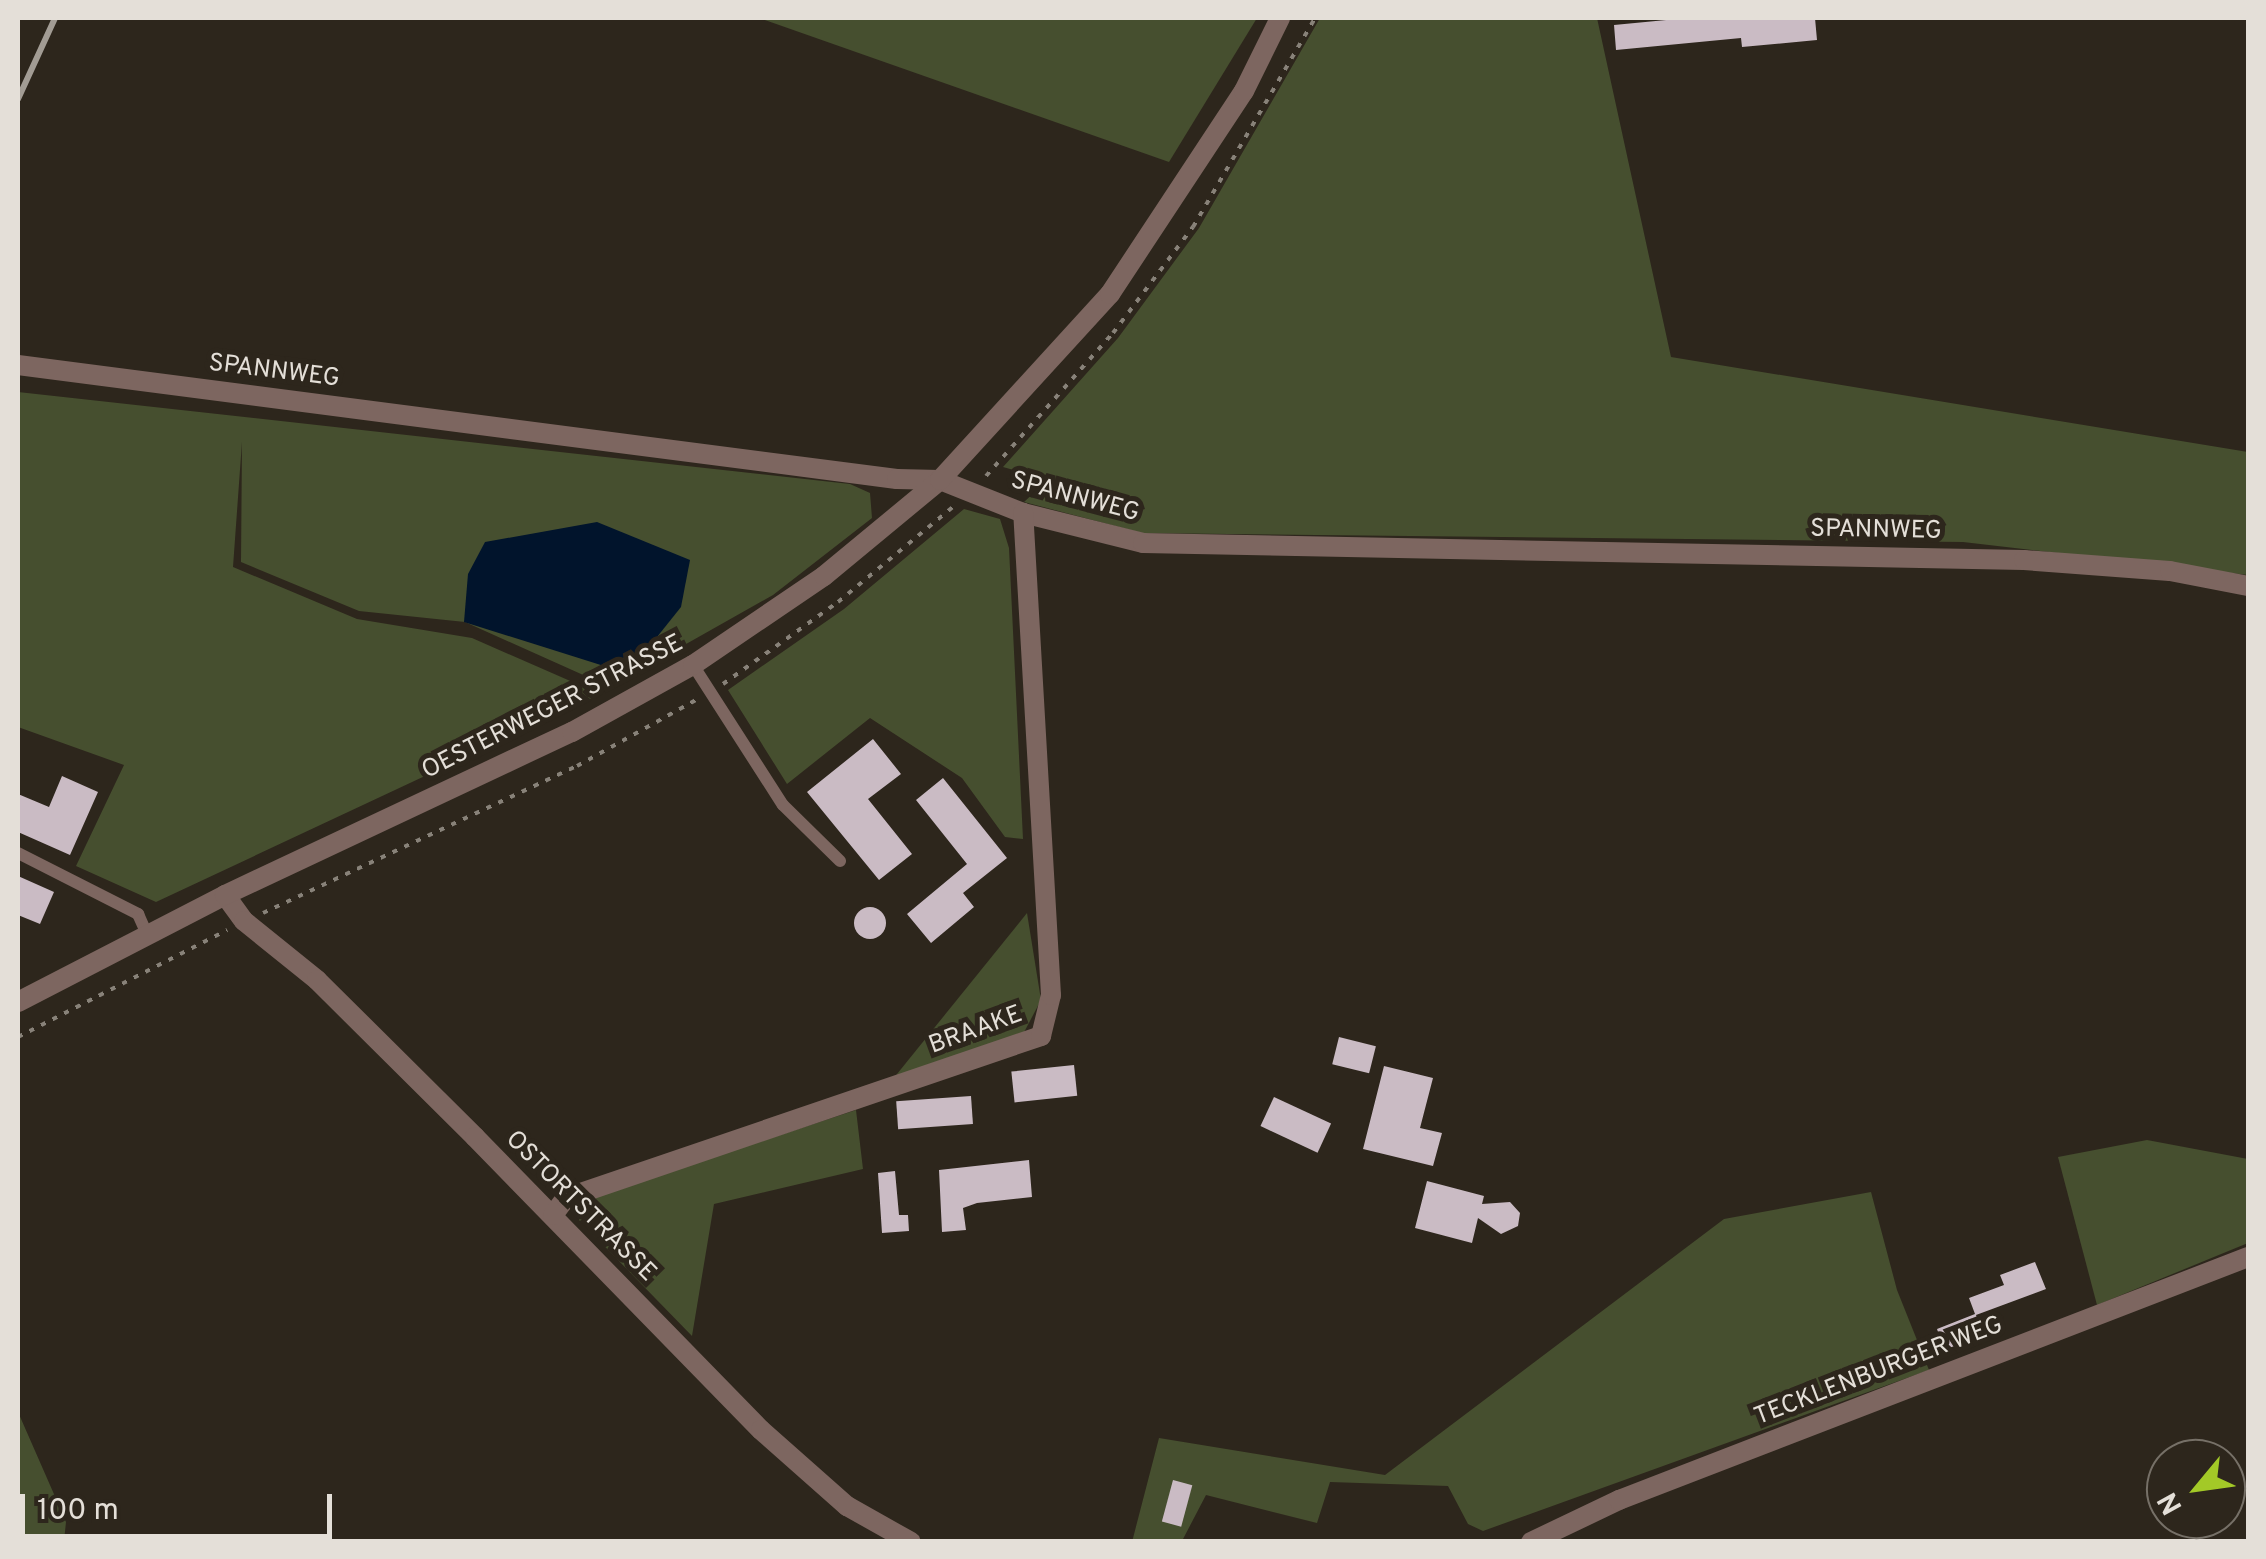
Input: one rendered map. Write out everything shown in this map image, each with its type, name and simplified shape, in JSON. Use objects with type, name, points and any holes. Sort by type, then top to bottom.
[{"type":"street","name":"OESTERWEGER STRASSE","points":[[18,1002],[224,896],[572,732],[693,665],[824,576],[940,480],[1110,294],[1234,106],[1280,18]]},
{"type":"street","name":"SPANNWEG","points":[[18,365],[898,480],[940,480],[1024,514],[1143,543],[2024,560],[2170,572],[2248,586]]},
{"type":"street","name":"BRAAKE","points":[[553,1214],[566,1198],[1041,1036],[1051,995],[1024,514]]},
{"type":"street","name":"OSTORTSTRASSE","points":[[224,896],[244,921],[317,980],[553,1214],[761,1430],[847,1506],[910,1542]]},
{"type":"street","name":"TECKLENBURGER WEG","points":[[1531,1542],[1619,1500],[2248,1257]]},
{"type":"lane","points":[[693,665],[783,806],[840,862]]},
{"type":"lane","points":[[18,853],[138,914],[147,934]]},
{"type":"path","points":[[18,1037],[244,921],[577,766],[711,692],[882,568],[970,492],[1113,333],[1193,227],[1314,18]]},
{"type":"green space","points":[[759,18],[1257,18],[1169,162]]},
{"type":"green space","points":[[1320,18],[1597,18],[1671,357],[2248,452],[2248,575],[1963,542],[1142,533],[1024,502],[1048,480],[1003,467],[1118,338],[1199,228]]},
{"type":"green space","points":[[18,392],[850,484],[870,493],[872,518],[773,595],[610,687],[465,622],[359,611],[241,562],[242,442],[233,567],[357,619],[472,638],[600,694],[156,902],[76,866],[124,765],[18,727]]},
{"type":"green space","points":[[964,509],[1000,519],[1009,548],[1023,839],[1005,837],[962,778],[870,718],[787,784],[728,690],[844,609]]},
{"type":"green space","points":[[1027,913],[1041,1000],[1021,1038],[893,1079]]},
{"type":"green space","points":[[856,1110],[863,1169],[714,1204],[692,1336],[579,1220],[583,1200]]},
{"type":"green space","points":[[2147,1140],[2248,1159],[2248,1243],[2097,1305],[2058,1157]]},
{"type":"green space","points":[[1871,1192],[1897,1290],[1929,1370],[1483,1531],[1468,1524],[1448,1486],[1330,1482],[1317,1523],[1206,1495],[1182,1541],[1132,1542],[1159,1438],[1385,1475],[1724,1219]]},
{"type":"green space","points":[[18,1412],[57,1501],[38,1505],[57,1504],[66,1522],[64,1541],[18,1541]]},
{"type":"water","points":[[597,522],[690,560],[681,607],[649,647],[604,666],[464,622],[468,574],[485,542]]},
{"type":"building","points":[[1687,18],[1815,18],[1817,40],[1742,47],[1741,38],[1616,50],[1614,25]]},
{"type":"building","points":[[873,739],[901,774],[868,799],[912,854],[879,880],[807,792]]},
{"type":"building","points":[[62,776],[98,792],[70,855],[18,832],[18,794],[49,807]]},
{"type":"building","points":[[943,778],[1007,858],[963,893],[974,907],[931,943],[907,914],[967,864],[916,800]]},
{"type":"building","points":[[18,876],[54,892],[40,924],[18,915]]},
{"type":"building","points":[[870,907],[881,912],[886,923],[881,934],[870,939],[859,934],[854,923],[859,912]]},
{"type":"building","points":[[1339,1037],[1376,1046],[1369,1073],[1332,1064]]},
{"type":"building","points":[[1074,1065],[1077,1096],[1015,1102],[1011,1072]]},
{"type":"building","points":[[1384,1066],[1433,1078],[1420,1128],[1442,1133],[1433,1166],[1363,1149]]},
{"type":"building","points":[[971,1096],[973,1124],[898,1129],[896,1101]]},
{"type":"building","points":[[1274,1097],[1331,1124],[1318,1153],[1260,1126]]},
{"type":"building","points":[[1029,1160],[1032,1197],[963,1208],[966,1230],[942,1232],[939,1170]]},
{"type":"building","points":[[895,1171],[899,1215],[908,1215],[909,1231],[882,1233],[878,1173]]},
{"type":"building","points":[[1427,1181],[1484,1196],[1482,1204],[1510,1202],[1520,1213],[1518,1226],[1501,1234],[1478,1218],[1472,1243],[1415,1228]]},
{"type":"building","points":[[2035,1262],[2046,1289],[1976,1315],[1983,1335],[1944,1350],[1937,1329],[1975,1314],[1969,1298],[2004,1285],[2000,1275]]},
{"type":"building","points":[[1173,1480],[1192,1485],[1181,1527],[1162,1522]]},
{"type":"railway","points":[[18,99],[55,18]]}]
